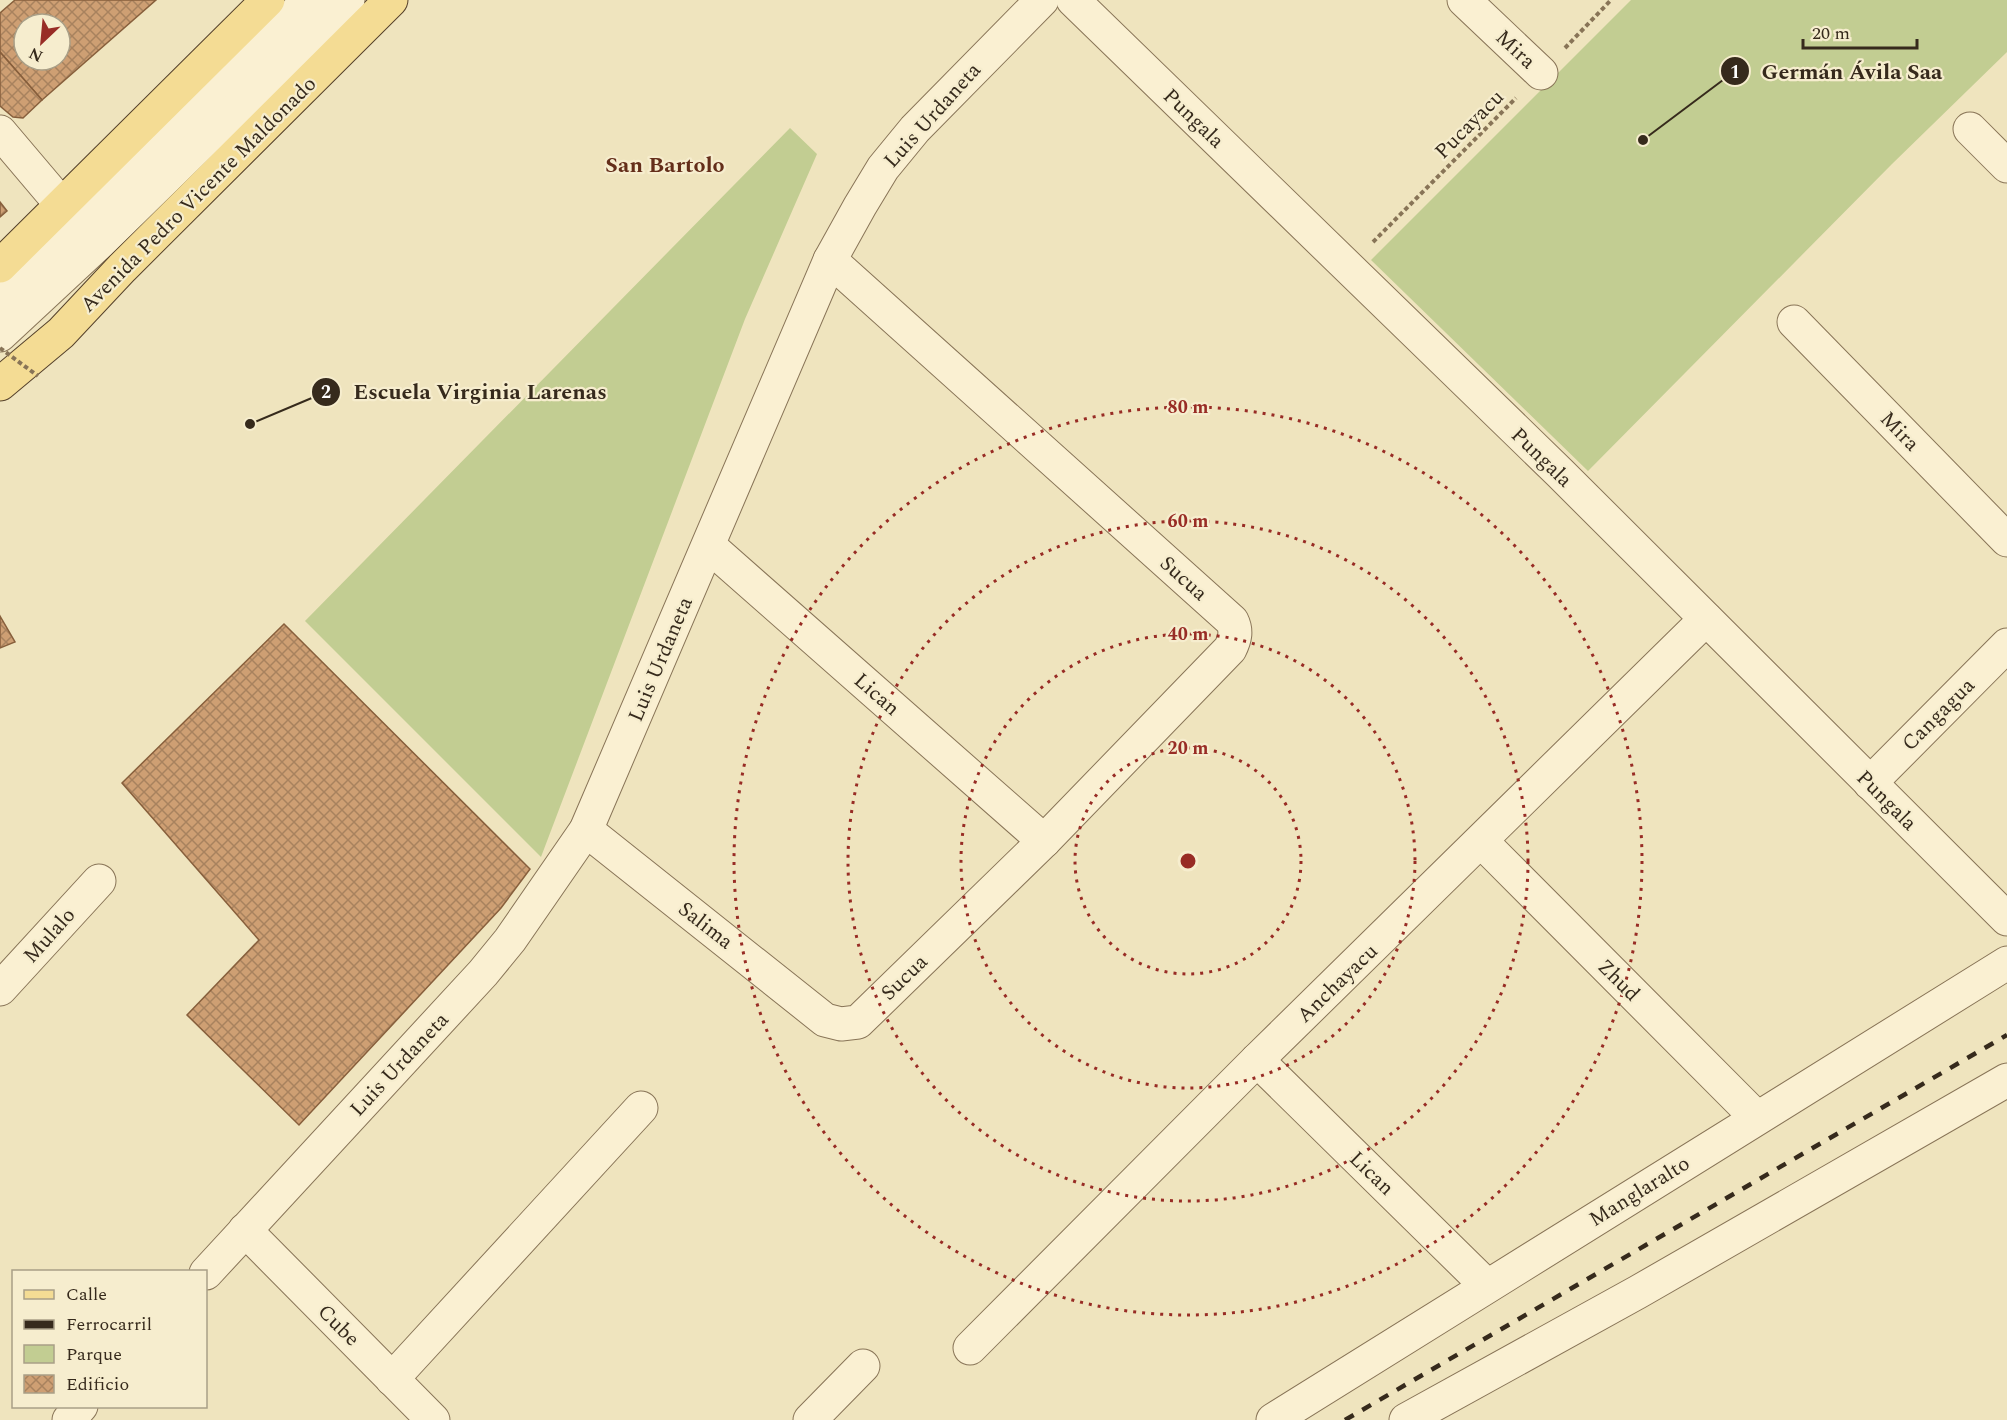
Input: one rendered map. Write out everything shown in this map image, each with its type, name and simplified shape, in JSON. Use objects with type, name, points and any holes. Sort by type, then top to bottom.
[{"type":"main road","points":[[0,266],[268,0]]},
{"type":"main road","name":"Avenida Pedro Vicente Maldonado","points":[[10,376],[61,333],[122,268],[391,0]]},
{"type":"street","points":[[0,303],[309,0]]},
{"type":"street","points":[[0,334],[99,243],[348,0]]},
{"type":"street","name":"Luis Urdaneta","points":[[207,1272],[483,973],[510,940],[586,830],[830,260],[883,168],[915,129],[1042,0]]},
{"type":"street","name":"Pungala","points":[[1073,0],[1560,473],[2007,919]]},
{"type":"street","name":"Mira","points":[[1464,0],[1541,73]]},
{"type":"street","points":[[1970,129],[2007,166]]},
{"type":"street","points":[[0,132],[62,204]]},
{"type":"street","name":"Sucua","points":[[825,1020],[841,1024],[858,1022],[1044,841],[1230,649],[1235,628],[1232,621],[830,260]]},
{"type":"street","name":"Mira","points":[[1794,322],[2007,540]]},
{"type":"street","name":"Lican","points":[[709,546],[1044,841]]},
{"type":"street","name":"Anchayacu","points":[[970,1348],[1257,1060],[1482,842],[1706,619]]},
{"type":"street","name":"Cangagua","points":[[1870,783],[2007,645]]},
{"type":"street","name":"Salima","points":[[586,830],[825,1020]]},
{"type":"street","name":"Zhud","points":[[1482,842],[1756,1117]]},
{"type":"street","name":"Mulalo","points":[[0,989],[99,881]]},
{"type":"street","name":"Manglaralto","points":[[1273,1420],[1756,1117],[2007,963]]},
{"type":"street","name":"Lican","points":[[1257,1060],[1487,1286]]},
{"type":"street","points":[[1406,1420],[1638,1292],[2007,1080]]},
{"type":"street","points":[[392,1379],[641,1108]]},
{"type":"street","name":"Cube","points":[[245,1230],[433,1420]]},
{"type":"street","points":[[810,1420],[863,1366]]},
{"type":"street","points":[[69,1420],[80,1408]]},
{"type":"path","name":"Pucayacu","points":[[1347,268],[1611,0]]},
{"type":"green space","points":[[1631,0],[2007,0],[2007,52],[1892,164],[1588,471],[1371,260]]},
{"type":"green space","points":[[790,128],[817,154],[745,319],[541,857],[305,621]]},
{"type":"building","points":[[15,0],[156,0],[42,100],[18,72],[72,72],[72,12],[12,12],[12,66],[0,52],[0,13]]},
{"type":"building","points":[[0,52],[12,66],[12,72],[18,72],[42,100],[23,118],[13,117],[0,106]]},
{"type":"building","points":[[0,202],[7,211],[0,217]]},
{"type":"building","points":[[0,616],[15,642],[0,648]]},
{"type":"building","points":[[284,624],[530,869],[501,908],[299,1125],[187,1015],[259,940],[122,783]]},
{"type":"railway","points":[[1345,1420],[2007,1035]]},
{"type":"place","name":"Germán Ávila Saa","points":[[1643,140]]},
{"type":"place","name":"Escuela Virginia Larenas","points":[[250,424]]},
{"type":"district","name":"San Bartolo","points":[[665,164]]}]
